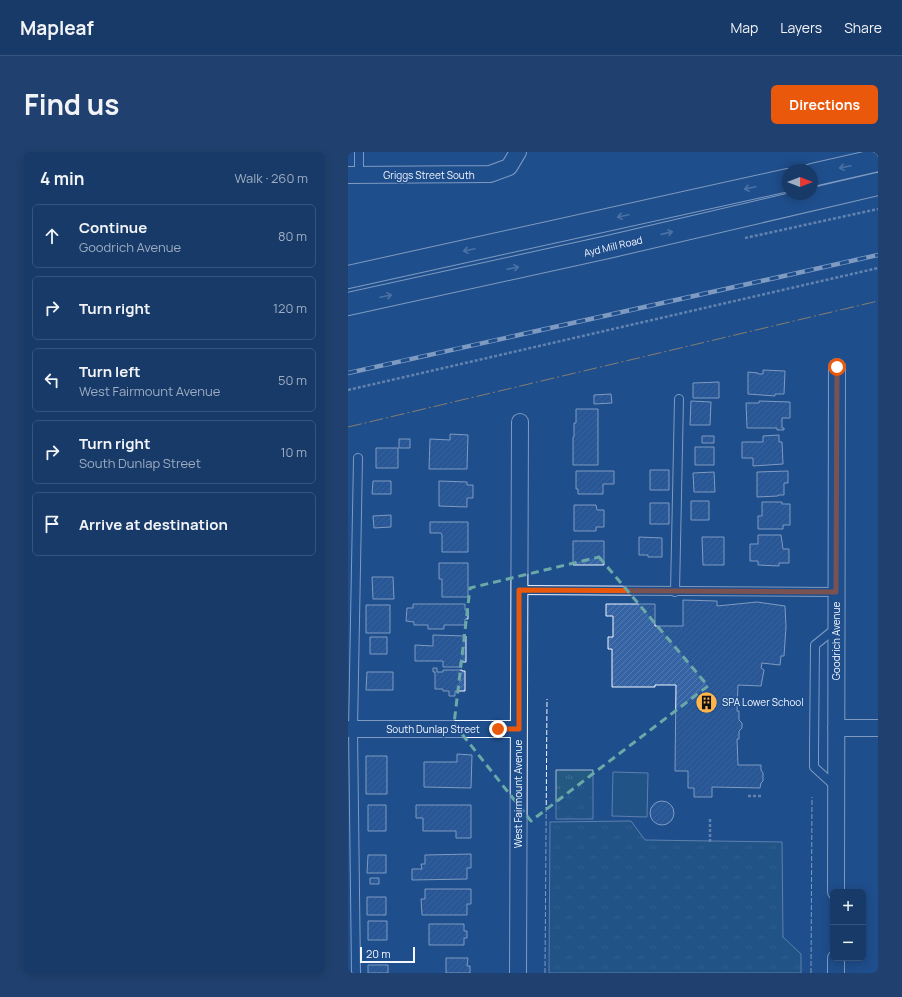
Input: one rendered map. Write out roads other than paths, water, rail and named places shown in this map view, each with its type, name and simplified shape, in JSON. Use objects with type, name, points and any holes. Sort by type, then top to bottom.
[{"type":"main road","points":[[818,173],[878,160]]},
{"type":"main road","points":[[348,277],[782,181]]},
{"type":"main road","name":"Ayd Mill Road","points":[[348,304],[608,247],[878,184]]},
{"type":"street","name":"Griggs Street South","points":[[354,175],[490,174],[509,167],[518,152]]},
{"type":"street","name":"Goodrich Avenue","points":[[836,889],[837,367]]},
{"type":"street","name":"West Fairmount Avenue","points":[[518,973],[520,422]]},
{"type":"street","points":[[836,728],[878,728]]},
{"type":"street","name":"South Dunlap Street","points":[[351,729],[519,729]]},
{"type":"street","points":[[836,961],[836,973]]},
{"type":"lane","points":[[354,175],[360,152]]},
{"type":"lane","points":[[675,592],[679,399]]},
{"type":"lane","points":[[356,973],[351,729],[358,458]]},
{"type":"lane","points":[[519,590],[836,592]]},
{"type":"lane","points":[[836,628],[815,645],[814,750],[814,767],[836,787]]},
{"type":"railway","points":[[348,373],[878,255]]},
{"type":"place","name":"SPA Lower School","points":[[706,702]]}]
